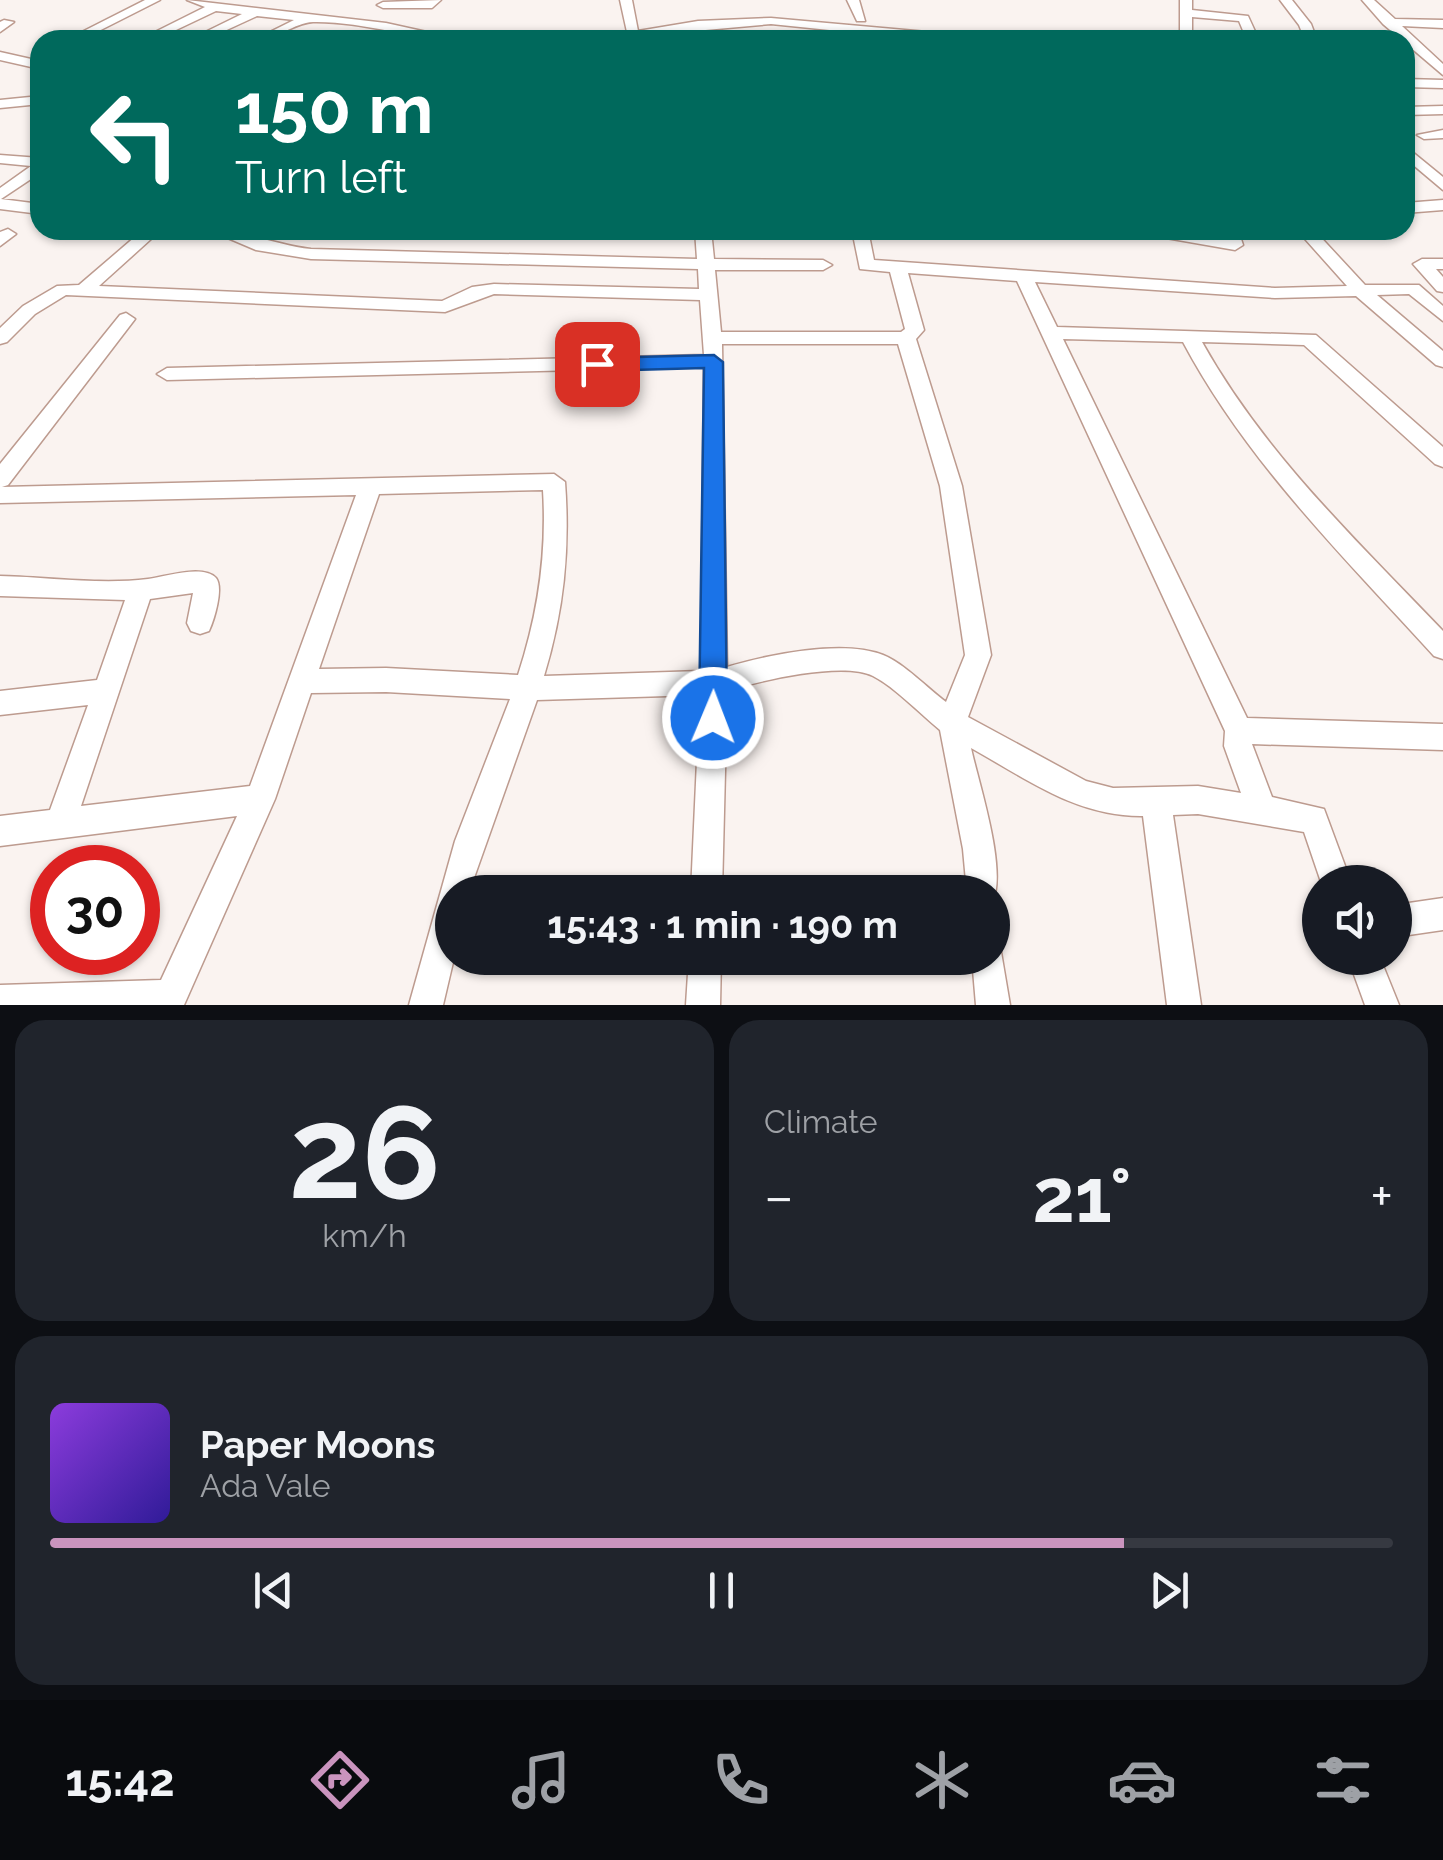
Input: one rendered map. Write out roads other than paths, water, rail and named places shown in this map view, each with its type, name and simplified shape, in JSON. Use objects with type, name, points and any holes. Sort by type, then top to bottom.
[{"type":"street","points":[[92,30],[154,0]]},
{"type":"street","points":[[192,0],[215,8],[387,30]]},
{"type":"street","points":[[383,5],[432,6],[435,0]]},
{"type":"street","points":[[626,0],[633,30]]},
{"type":"street","points":[[646,30],[741,16],[864,29],[853,0]]},
{"type":"street","points":[[1286,0],[1306,30]]},
{"type":"street","points":[[1368,0],[1400,30]]},
{"type":"street","points":[[1186,7],[1244,18],[1249,30]]},
{"type":"street","points":[[167,30],[215,8]]},
{"type":"street","points":[[217,30],[255,13]]},
{"type":"street","points":[[281,30],[305,19]]},
{"type":"street","points":[[1370,21],[1443,24]]},
{"type":"street","points":[[804,30],[806,23]]},
{"type":"street","points":[[369,30],[376,26]]},
{"type":"street","points":[[1415,43],[1443,46]]},
{"type":"street","points":[[1415,47],[1443,71]]},
{"type":"street","points":[[0,56],[30,60]]},
{"type":"street","points":[[1415,83],[1443,84]]},
{"type":"street","points":[[0,104],[30,101]]},
{"type":"street","points":[[1415,111],[1443,110]]},
{"type":"street","points":[[1424,135],[1443,134]]},
{"type":"street","points":[[0,159],[30,163]]},
{"type":"street","points":[[1415,159],[1443,185]]},
{"type":"street","points":[[0,196],[30,172]]},
{"type":"street","points":[[0,204],[30,208]]},
{"type":"street","points":[[1415,207],[1443,205]]},
{"type":"street","points":[[83,291],[142,240]]},
{"type":"street","points":[[236,240],[247,246],[307,246],[549,264],[823,265]]},
{"type":"street","points":[[703,240],[713,350],[714,683],[708,875]]},
{"type":"street","points":[[862,240],[866,265],[1275,293],[1443,288]]},
{"type":"street","points":[[1206,240],[1235,245],[1233,240]]},
{"type":"street","points":[[1315,240],[1362,292],[1443,362]]},
{"type":"street","points":[[1443,264],[1422,264],[1443,288]]},
{"type":"street","points":[[167,374],[906,338],[915,330],[897,266]]},
{"type":"street","points":[[1023,275],[1239,731],[1238,746],[1263,814]]},
{"type":"street","points":[[0,338],[55,291],[445,307],[478,291],[494,289],[709,296]]},
{"type":"street","points":[[1413,289],[1443,314]]},
{"type":"street","points":[[0,309],[29,310]]},
{"type":"street","points":[[0,479],[126,319]]},
{"type":"street","points":[[1051,334],[1310,338],[1441,455]]},
{"type":"street","points":[[1189,336],[1221,394],[1286,480],[1443,648]]},
{"type":"street","points":[[906,338],[951,486],[978,655],[952,723],[980,875]]},
{"type":"street","points":[[0,495],[554,482],[559,519],[558,569],[528,688],[461,875]]},
{"type":"street","points":[[0,1002],[169,1000],[260,799],[370,486]]},
{"type":"street","points":[[0,586],[141,590],[202,582],[207,585],[200,623]]},
{"type":"street","points":[[60,824],[141,590]]},
{"type":"street","points":[[302,681],[386,680],[528,688],[714,683],[759,669],[846,660],[878,665],[952,723],[1081,794],[1113,802],[1198,800],[1263,814],[1314,819],[1330,865]]},
{"type":"street","points":[[0,703],[107,691]]},
{"type":"street","points":[[1239,731],[1443,737]]},
{"type":"street","points":[[0,831],[260,799]]},
{"type":"street","points":[[1156,801],[1184,1005]]},
{"type":"street","points":[[1412,919],[1443,914]]},
{"type":"street","points":[[426,1005],[435,969]]},
{"type":"street","points":[[704,1005],[705,975]]},
{"type":"street","points":[[990,975],[993,1005]]},
{"type":"street","points":[[1371,975],[1382,1005]]}]
